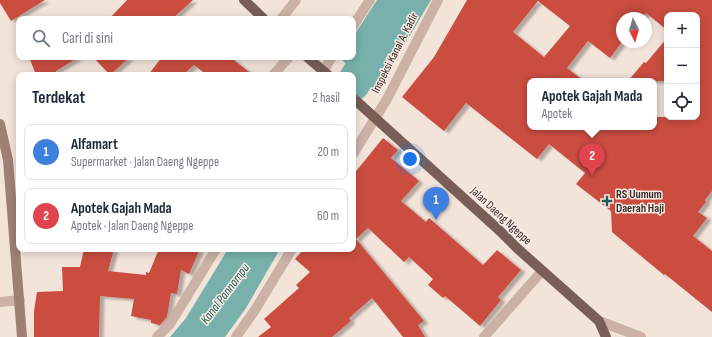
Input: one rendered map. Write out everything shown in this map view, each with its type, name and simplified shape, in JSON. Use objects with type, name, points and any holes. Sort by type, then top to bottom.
[{"type":"main road","points":[[244,0],[261,16]]},
{"type":"main road","points":[[310,60],[323,72]]},
{"type":"main road","name":"Jalan Daeng Ngeppe","points":[[356,101],[599,321]]},
{"type":"main road","points":[[0,124],[8,160],[22,337]]},
{"type":"main road","points":[[599,321],[606,337]]},
{"type":"street","points":[[283,16],[296,0]]},
{"type":"street","points":[[356,21],[370,0]]},
{"type":"street","name":"Inspeksi Kanal A. Kadir","points":[[356,149],[376,118],[438,0]]},
{"type":"street","points":[[276,72],[286,60]]},
{"type":"street","points":[[326,72],[331,60]]},
{"type":"street","points":[[157,337],[170,324],[214,252]]},
{"type":"street","points":[[236,337],[255,310],[290,252]]},
{"type":"street","points":[[484,337],[542,271]]},
{"type":"street","points":[[0,302],[20,300]]},
{"type":"street","name":"Jalan Daeng Ngeppe","points":[[599,321],[641,337]]},
{"type":"water","points":[[377,0],[431,0],[375,91],[342,60],[356,60],[356,32]]},
{"type":"water","points":[[226,252],[278,252],[246,308],[225,337],[170,337],[186,318]]},
{"type":"building","points":[[0,0],[45,0],[19,16],[16,16],[16,18],[11,21],[0,3]]},
{"type":"building","points":[[127,0],[193,0],[175,16],[112,16]]},
{"type":"building","points":[[467,0],[712,0],[712,191],[698,212],[707,218],[693,236],[712,251],[712,312],[612,232],[611,211],[576,184],[585,173],[549,144],[537,159],[466,103],[444,131],[402,97],[434,57]],"holes":[[[538,1],[570,26],[544,57],[513,32]],[[616,12],[652,12],[652,18],[664,28],[664,12],[700,12],[700,120],[664,120],[664,117],[657,117],[657,130],[527,130],[527,78],[580,78],[567,68],[588,41],[610,58],[618,48],[616,48]]]},
{"type":"building","points":[[664,42],[664,81],[657,81],[657,78],[631,78],[644,62],[646,63]]},
{"type":"building","points":[[30,60],[74,60],[56,72],[35,72]]},
{"type":"building","points":[[96,60],[127,60],[113,72],[107,72]]},
{"type":"building","points":[[160,60],[234,60],[249,72],[203,72],[194,65],[186,72],[150,72]]},
{"type":"building","points":[[383,138],[398,150],[391,158],[419,181],[401,201],[426,222],[429,218],[483,265],[497,250],[521,270],[498,297],[501,300],[480,326],[445,296],[443,298],[428,285],[433,279],[409,257],[404,262],[368,228],[356,239],[356,171]]},
{"type":"building","points":[[356,239],[424,321],[418,325],[425,337],[403,337],[372,298],[349,318],[351,321],[332,337],[258,337],[271,327],[264,319],[299,288],[296,285],[310,272],[295,259],[301,252],[356,252]]},
{"type":"building","points":[[83,252],[113,252],[108,271],[146,275],[146,272],[149,273],[158,252],[199,252],[189,274],[181,270],[177,294],[171,293],[167,317],[160,325],[151,323],[151,320],[131,316],[134,299],[100,296],[99,337],[34,337],[34,311],[37,292],[63,291],[62,267],[80,267]]},
{"type":"waterway","name":"Kanal Pannampu","points":[[356,79],[403,0]]},
{"type":"place","name":"Apotek Gajah Mada","points":[[592,176]]},
{"type":"place","name":"RS Uumum Daerah Haji","points":[[607,201]]},
{"type":"place","name":"Alfamart","points":[[436,220]]}]
